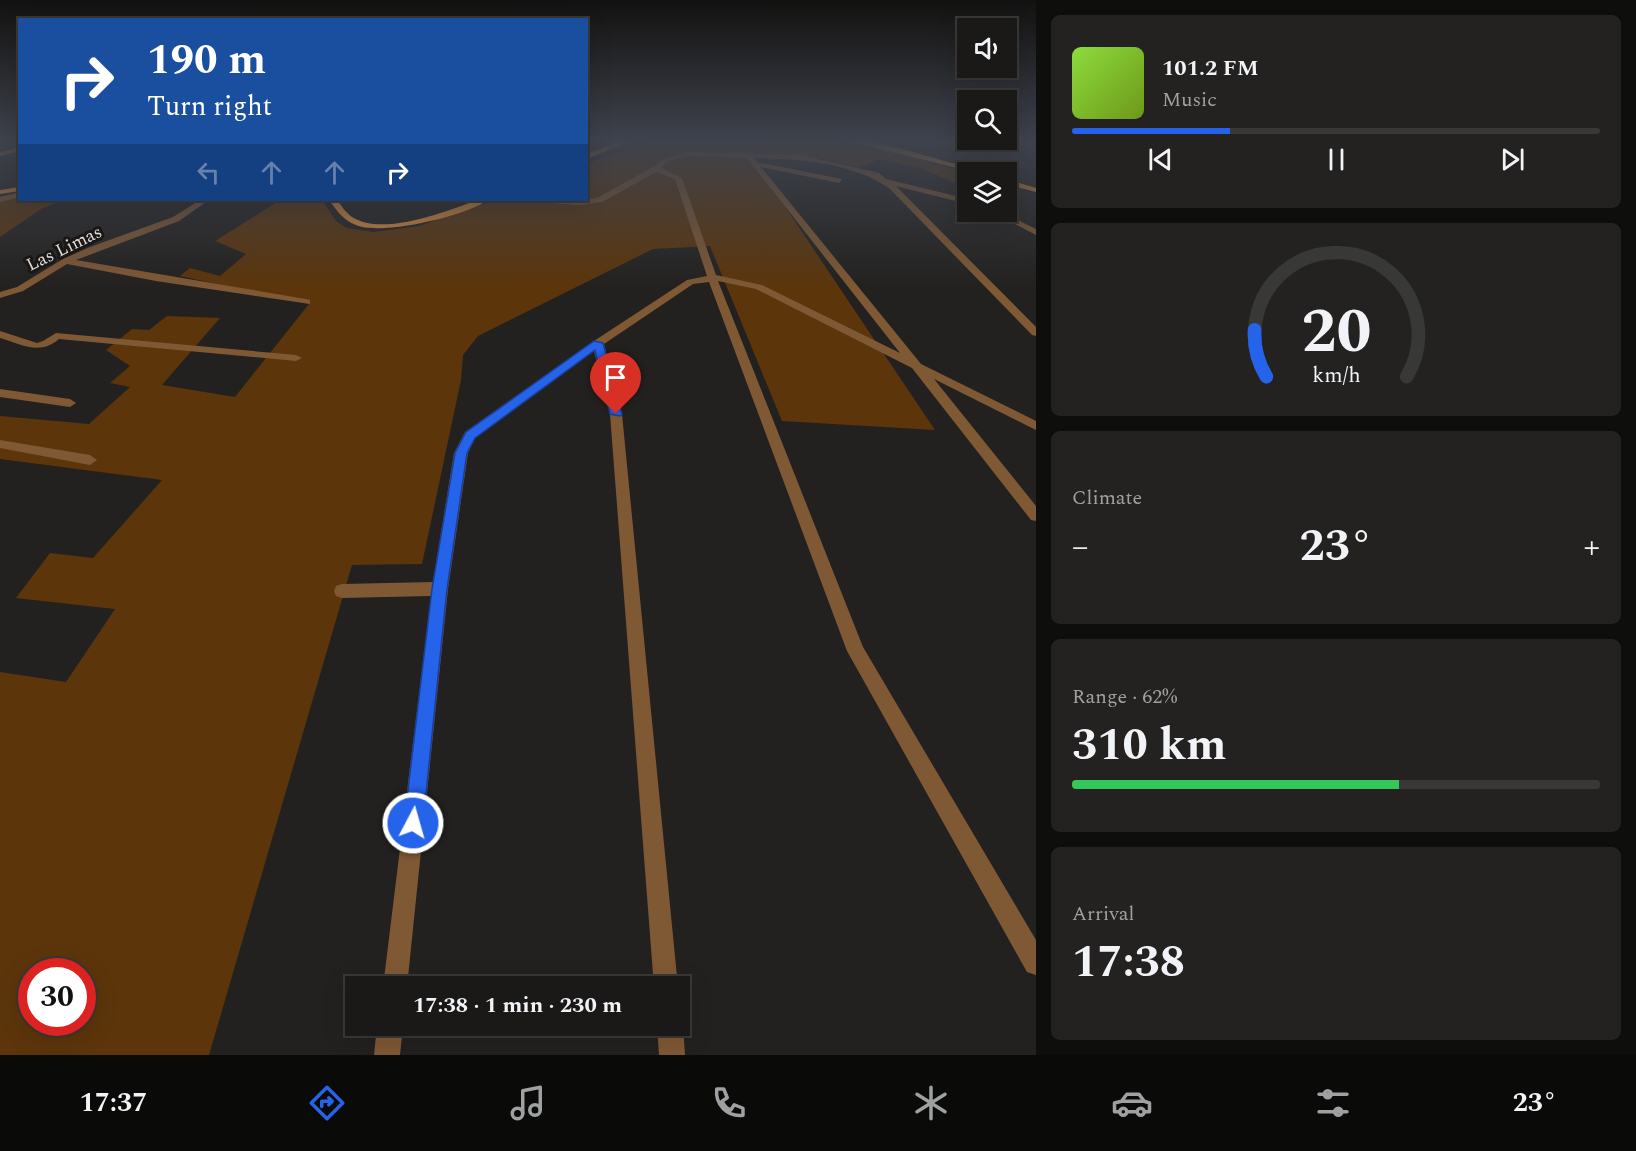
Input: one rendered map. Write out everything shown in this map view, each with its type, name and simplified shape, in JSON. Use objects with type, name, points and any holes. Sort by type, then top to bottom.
[{"type":"main road","points":[[0,192],[18,191]]},
{"type":"main road","points":[[334,201],[348,218],[366,225],[386,226],[429,217],[481,201]]},
{"type":"street","points":[[549,201],[580,203],[599,200],[619,189]]},
{"type":"street","points":[[682,189],[712,278],[856,651],[1036,963]]},
{"type":"street","points":[[774,189],[1036,516]]},
{"type":"street","points":[[892,189],[1036,333]]},
{"type":"street","points":[[917,189],[957,199]]},
{"type":"street","points":[[0,200],[18,192]]},
{"type":"street","name":"Las Limas","points":[[0,295],[20,288],[66,261],[176,219],[204,201]]},
{"type":"street","points":[[1016,222],[1036,232]]},
{"type":"street","points":[[66,261],[127,274],[207,284],[306,302]]},
{"type":"street","points":[[396,976],[440,589],[461,453],[470,435],[598,343],[690,282],[712,278],[741,281],[759,287],[1036,426]]},
{"type":"street","points":[[0,334],[36,346],[47,344],[56,336],[296,358]]},
{"type":"street","points":[[598,343],[616,414],[665,976]]},
{"type":"street","points":[[0,393],[70,403]]},
{"type":"street","points":[[0,444],[90,460]]},
{"type":"street","points":[[342,591],[440,589]]},
{"type":"street","points":[[387,1055],[389,1036]]},
{"type":"street","points":[[671,1036],[672,1055]]},
{"type":"shaded area","points":[[588,189],[773,189],[935,430],[782,421],[710,246],[653,249],[478,336],[463,355],[461,380],[422,564],[352,565],[209,1055],[0,1055],[0,672],[66,682],[115,609],[16,598],[50,553],[93,558],[162,480],[0,459],[0,416],[89,424],[130,387],[110,383],[130,366],[106,350],[132,329],[149,330],[167,316],[220,318],[162,385],[235,397],[309,304],[180,276],[190,268],[220,276],[246,254],[215,241],[278,201],[323,201],[336,221],[347,228],[373,232],[419,226],[492,201],[588,201]]},
{"type":"shaded area","points":[[18,194],[18,201],[61,201],[41,209],[0,237],[0,197]]},
{"type":"route","points":[[413,823],[440,589],[461,453],[470,435],[598,343],[616,414]]}]
